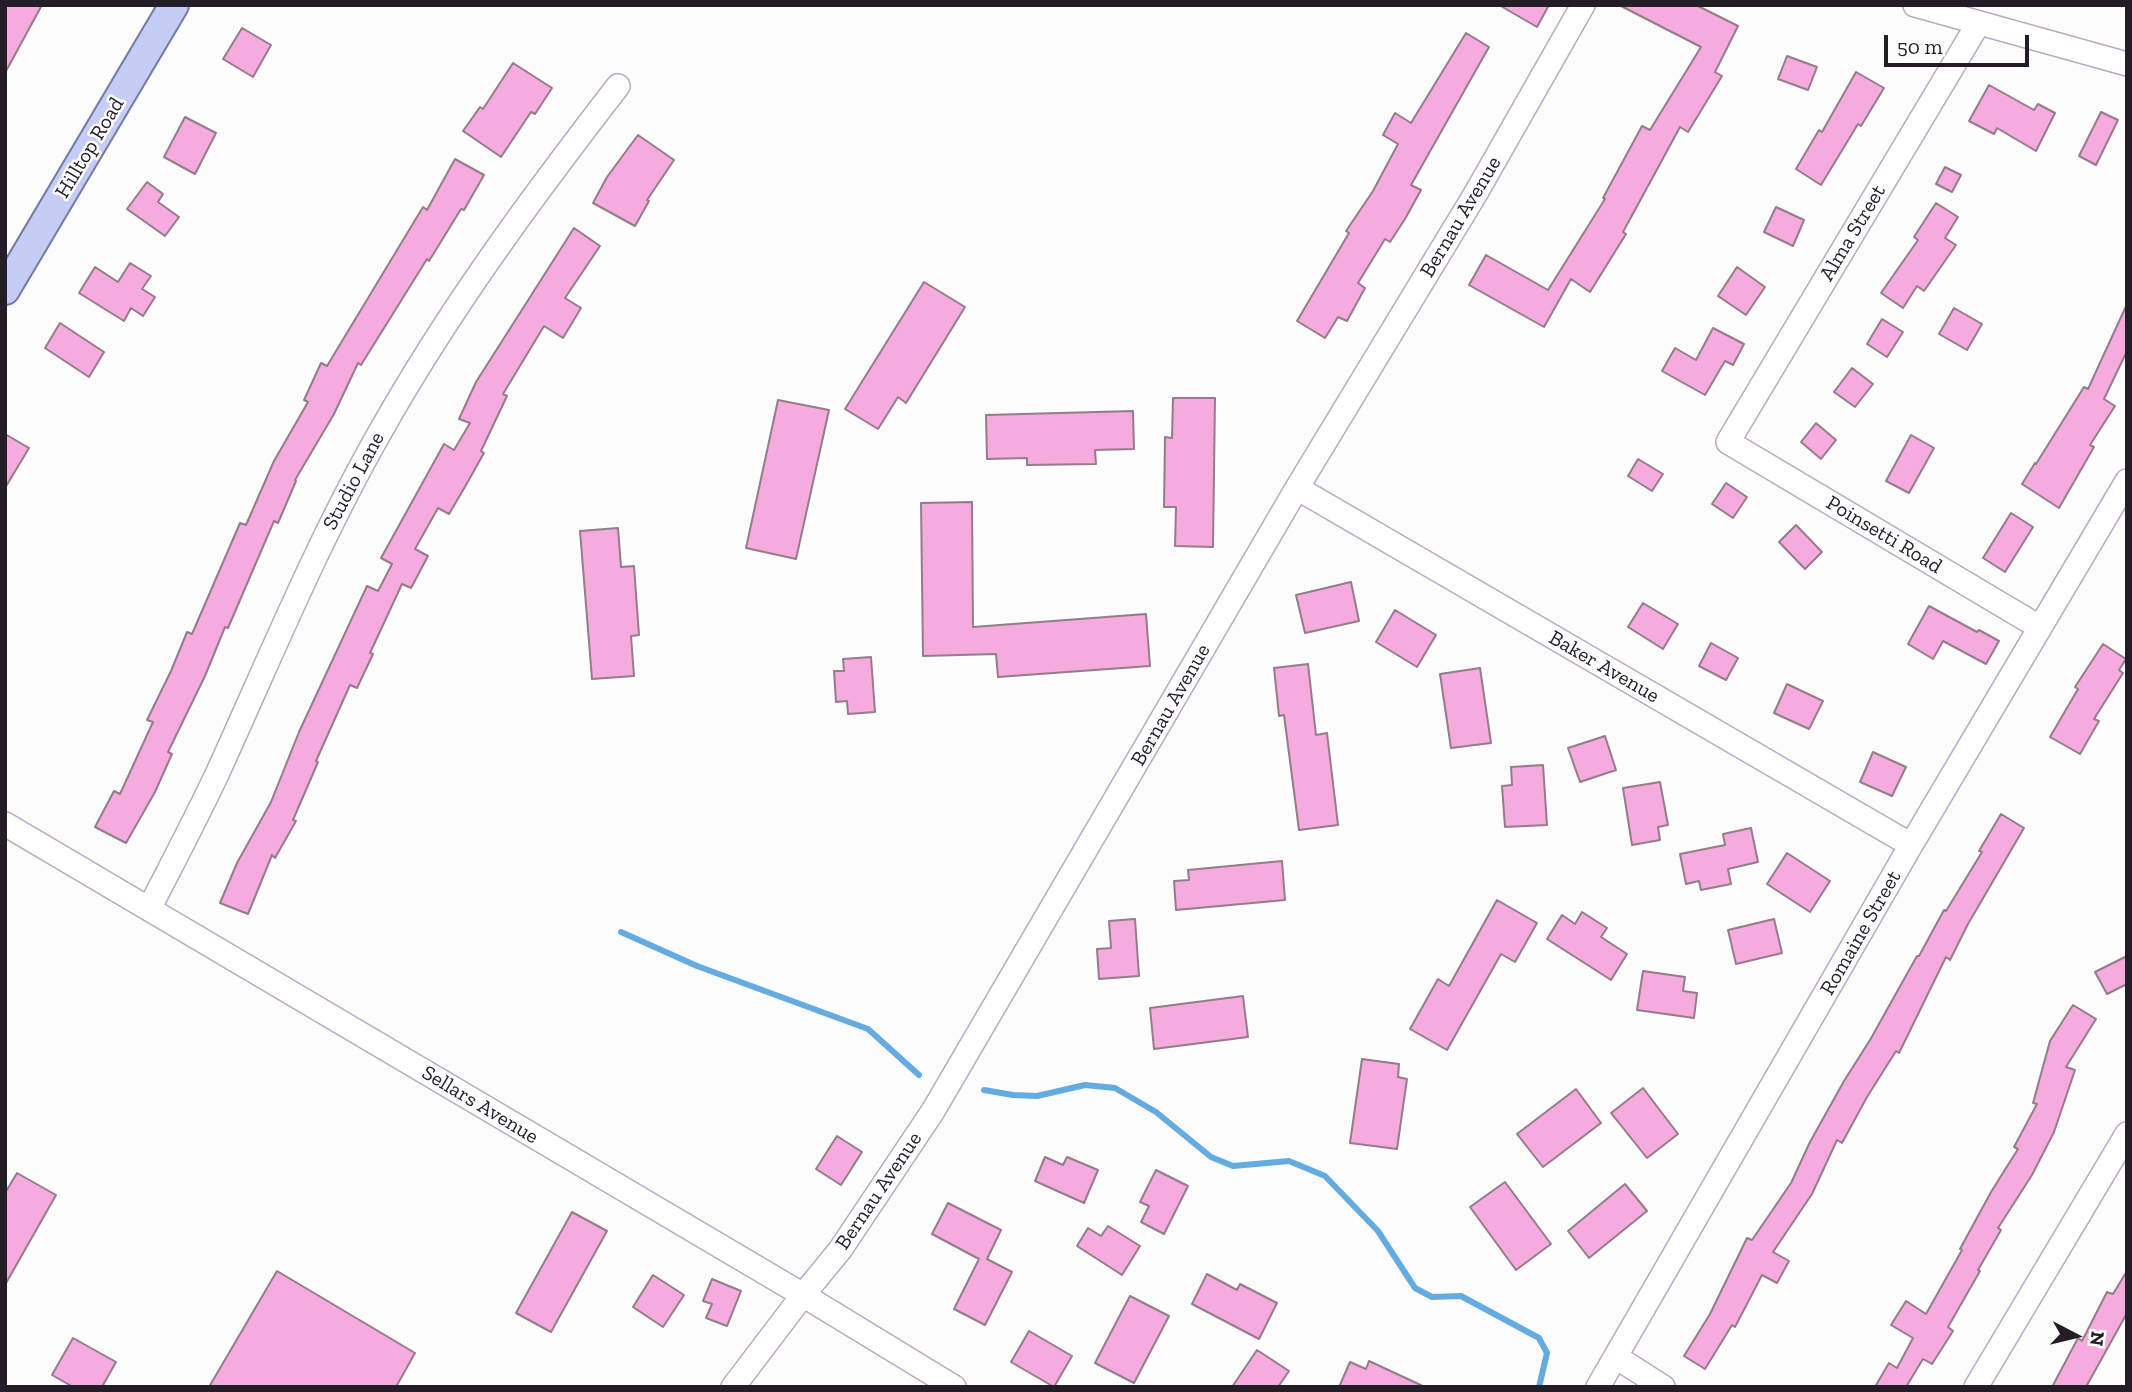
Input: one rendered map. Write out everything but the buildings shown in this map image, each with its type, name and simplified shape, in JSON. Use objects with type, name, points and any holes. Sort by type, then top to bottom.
[{"type":"main road","name":"Hilltop Road","points":[[5,290],[174,5]]},
{"type":"street","name":"Bernau Avenue","points":[[733,1387],[846,1241],[933,1111],[1297,488],[1476,193],[1583,5]]},
{"type":"street","points":[[1915,5],[2127,64]]},
{"type":"street","name":"Alma Street","points":[[1728,442],[1978,24]]},
{"type":"street","name":"Studio Lane","points":[[149,909],[216,775],[316,552],[379,433],[443,328],[533,195],[618,86]]},
{"type":"street","name":"Poinsetti Road","points":[[1728,442],[2039,627]]},
{"type":"street","name":"Romaine Street","points":[[1598,1387],[1911,845],[2127,481]]},
{"type":"street","name":"Baker Avenue","points":[[1297,488],[1911,845]]},
{"type":"street","name":"Sellars Avenue","points":[[5,824],[954,1387]]},
{"type":"street","points":[[1976,1387],[2127,1134]]},
{"type":"street","points":[[1616,1357],[1663,1387]]},
{"type":"waterway","points":[[621,932],[697,966],[868,1029],[919,1075]]},
{"type":"waterway","points":[[984,1090],[1037,1096],[1085,1085],[1115,1088],[1156,1112],[1211,1157],[1233,1166],[1289,1161],[1325,1176],[1378,1231],[1415,1288],[1432,1297],[1461,1296],[1539,1338],[1547,1353],[1539,1387]]}]
